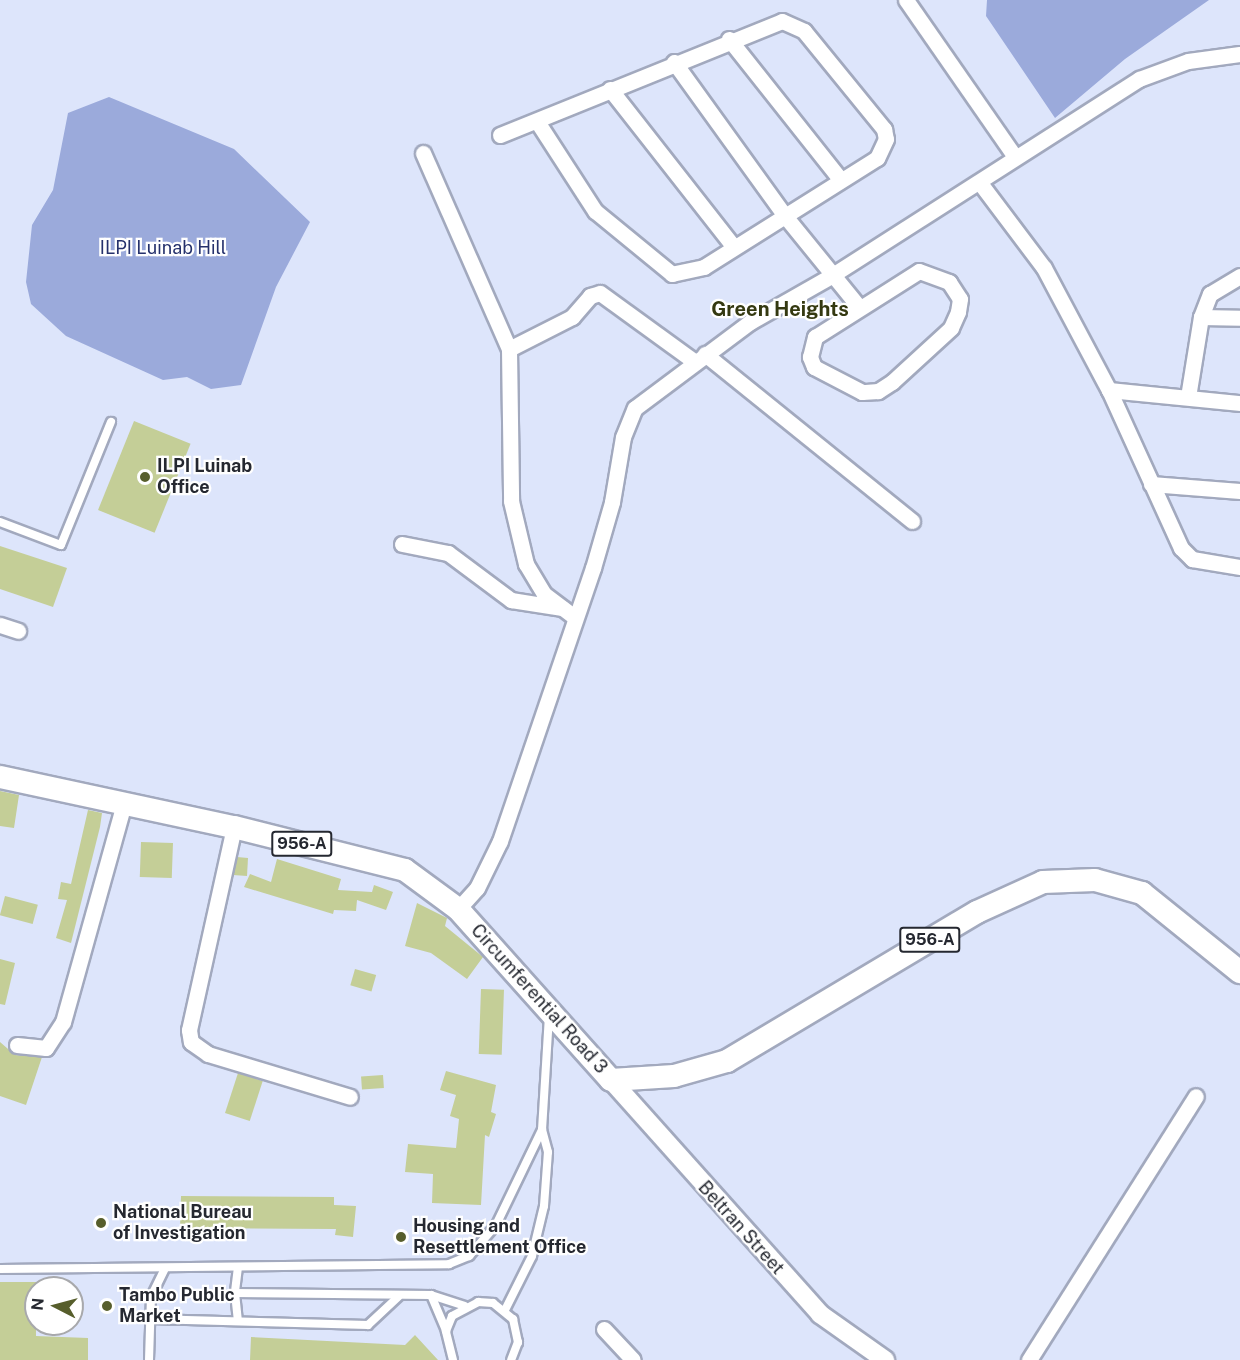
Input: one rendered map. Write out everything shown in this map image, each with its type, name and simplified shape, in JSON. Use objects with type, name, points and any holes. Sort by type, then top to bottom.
[{"type":"main road","name":"Circumferential Road 3","points":[[0,777],[234,827],[405,870],[458,909],[611,1080],[674,1076],[727,1061],[976,912],[1043,882],[1095,880],[1142,893],[1240,972]]},
{"type":"street","points":[[906,0],[1015,157]]},
{"type":"street","points":[[500,135],[538,123],[610,89],[769,22],[792,23],[884,129],[886,139],[877,159],[840,178],[785,216],[687,274],[660,268],[595,211],[538,123]]},
{"type":"street","points":[[729,39],[840,178]]},
{"type":"street","points":[[458,909],[477,888],[496,849],[576,617],[612,502],[628,420],[635,408],[750,322],[831,276],[980,183],[1015,157],[1139,79],[1188,62],[1240,54]]},
{"type":"street","points":[[674,62],[785,216],[831,276],[859,307]]},
{"type":"street","points":[[610,89],[733,246]]},
{"type":"street","points":[[423,153],[509,349],[514,521],[532,577],[562,608],[576,617]]},
{"type":"street","points":[[980,183],[1044,268],[1109,390],[1172,533],[1192,559],[1240,567]]},
{"type":"street","points":[[919,272],[949,282],[960,299],[951,328],[878,391],[842,385],[814,367],[810,357],[815,337],[859,307],[919,272]]},
{"type":"street","points":[[1188,397],[1201,317],[1210,294],[1240,276]]},
{"type":"street","points":[[509,349],[572,316],[590,296],[600,293],[700,358],[912,521]]},
{"type":"street","points":[[1201,317],[1240,318]]},
{"type":"street","points":[[1109,390],[1240,403]]},
{"type":"street","points":[[1151,484],[1240,491]]},
{"type":"street","points":[[402,544],[448,553],[512,600],[562,608]]},
{"type":"street","points":[[0,625],[18,632]]},
{"type":"street","points":[[17,1045],[46,1048],[63,1022],[124,804]]},
{"type":"street","points":[[234,827],[189,1030],[191,1042],[208,1054],[350,1097]]},
{"type":"street","name":"Beltran Street","points":[[611,1080],[820,1314],[885,1360]]},
{"type":"street","points":[[1029,1360],[1196,1096]]},
{"type":"street","points":[[604,1329],[633,1360]]},
{"type":"lane","points":[[0,522],[61,545],[111,422]]},
{"type":"lane","points":[[505,1310],[532,1256],[544,1206],[548,1152],[542,1130],[550,1010]]},
{"type":"lane","points":[[0,1269],[449,1264],[469,1256],[496,1225],[542,1130]]},
{"type":"lane","points":[[238,1267],[236,1293],[238,1321]]},
{"type":"lane","points":[[149,1360],[151,1297],[165,1268]]},
{"type":"lane","points":[[236,1293],[432,1295],[464,1306],[492,1303],[505,1310],[518,1330],[511,1360]]},
{"type":"lane","points":[[432,1295],[446,1331],[453,1360]]},
{"type":"lane","points":[[150,1319],[368,1325],[399,1296]]},
{"type":"lane","points":[[446,1331],[464,1306]]},
{"type":"green space","points":[[987,0],[1209,0],[1125,59],[1055,118],[986,16]]},
{"type":"green space","name":"ILPI Luinab Hill","points":[[109,97],[234,149],[310,222],[276,287],[241,385],[211,389],[187,377],[163,380],[66,336],[31,304],[26,282],[32,225],[53,190],[68,113]]},
{"type":"building","name":"ILPI Luinab Office","points":[[134,421],[191,444],[155,533],[98,510]]},
{"type":"building","points":[[0,546],[67,568],[53,607],[0,589]]},
{"type":"building","points":[[0,791],[19,795],[14,828],[0,826]]},
{"type":"building","points":[[88,810],[102,813],[71,943],[56,938],[67,900],[58,899],[61,882],[71,884]]},
{"type":"building","points":[[141,842],[173,843],[172,878],[140,877]]},
{"type":"building","points":[[237,857],[248,858],[247,876],[233,875]]},
{"type":"building","points":[[277,859],[341,879],[338,890],[372,892],[374,885],[393,892],[386,910],[357,900],[356,911],[334,910],[333,914],[244,887],[250,874],[271,882]]},
{"type":"building","points":[[5,896],[38,905],[33,924],[0,915]]},
{"type":"building","points":[[417,903],[447,918],[445,926],[483,957],[467,979],[431,953],[405,946]]},
{"type":"building","points":[[0,959],[15,963],[5,1005],[0,1004]]},
{"type":"building","points":[[355,969],[376,975],[371,991],[350,985]]},
{"type":"building","points":[[481,989],[504,990],[502,1055],[479,1054]]},
{"type":"building","points":[[0,1042],[15,1055],[42,1057],[26,1105],[0,1096]]},
{"type":"building","points":[[446,1071],[496,1085],[491,1112],[496,1114],[489,1137],[485,1135],[481,1205],[432,1203],[433,1174],[405,1172],[408,1144],[456,1148],[459,1119],[450,1116],[456,1095],[440,1090]]},
{"type":"building","points":[[238,1073],[263,1081],[250,1121],[225,1113]]},
{"type":"building","points":[[383,1075],[384,1088],[362,1090],[361,1077]]},
{"type":"building","points":[[181,1196],[334,1197],[334,1205],[356,1206],[353,1237],[335,1235],[336,1229],[180,1228]]},
{"type":"building","points":[[0,1282],[24,1282],[24,1336],[88,1338],[88,1360],[0,1360]]},
{"type":"building","points":[[415,1335],[438,1360],[250,1360],[251,1337],[405,1345]]},
{"type":"place","name":"ILPI Luinab Office","points":[[145,477]]},
{"type":"place","name":"National Bureau of Investigation","points":[[101,1223]]},
{"type":"place","name":"Housing and Resettlement Office","points":[[401,1237]]},
{"type":"place","name":"Tambo Public Market","points":[[107,1306]]},
{"type":"district","name":"Green Heights","points":[[780,309]]}]
